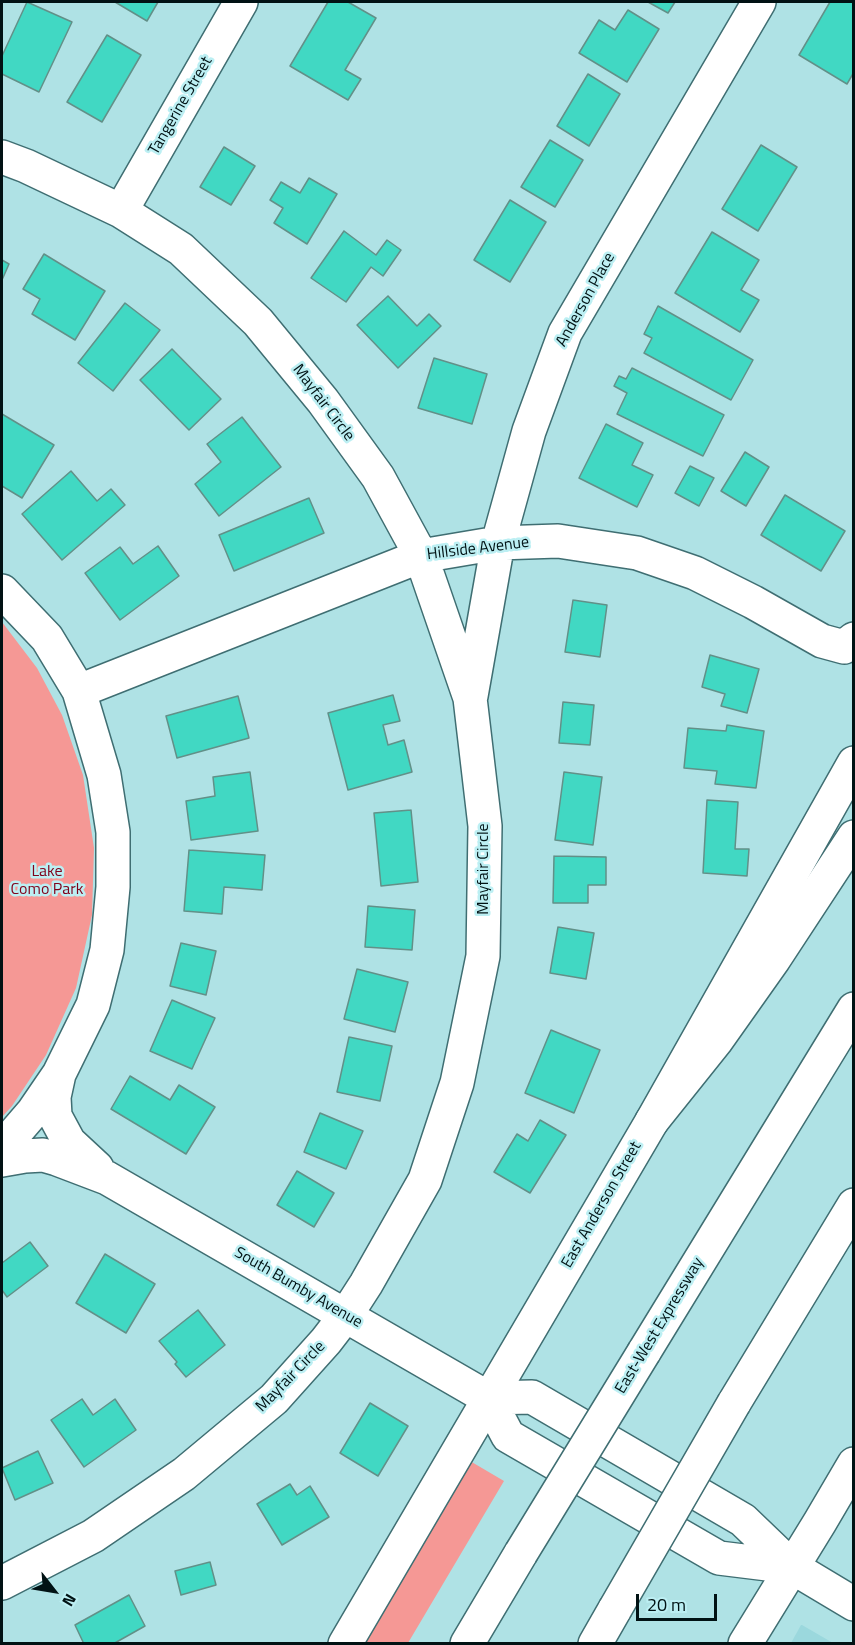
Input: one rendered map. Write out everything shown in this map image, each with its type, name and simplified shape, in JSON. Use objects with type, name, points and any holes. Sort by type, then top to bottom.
[{"type":"main road","name":"Tangerine Street","points":[[121,211],[241,2]]},
{"type":"main road","name":"Anderson Place","points":[[470,698],[498,543],[530,431],[565,333],[759,2]]},
{"type":"main road","name":"Mayfair Circle","points":[[2,157],[121,211],[181,249],[258,322],[323,401],[378,477],[421,556],[470,698],[485,826],[483,956],[457,1083],[425,1180],[346,1316],[274,1399],[184,1474],[93,1536],[2,1583]]},
{"type":"main road","name":"Hillside Avenue","points":[[79,691],[421,556],[498,543],[558,541],[637,553],[695,573],[753,602],[822,641],[849,643]]},
{"type":"main road","points":[[2,591],[47,638],[79,691],[104,775],[113,832],[113,887],[107,950],[93,1005],[58,1074],[33,1112],[2,1148]]},
{"type":"main road","name":"East Anderson Street","points":[[345,1644],[652,1120],[854,763]]},
{"type":"main road","points":[[652,1120],[716,1041],[854,837]]},
{"type":"main road","name":"East-West Expressway","points":[[467,1644],[854,1009]]},
{"type":"main road","name":"South Bumby Avenue","points":[[58,1074],[54,1097],[55,1116],[61,1129],[69,1142],[107,1178]]},
{"type":"main road","name":"South Bumby Avenue","points":[[2,1160],[43,1155],[107,1178],[488,1398]]},
{"type":"main road","points":[[595,1644],[734,1403],[854,1205]]},
{"type":"main road","points":[[792,1567],[718,1558],[508,1436],[488,1398],[532,1397],[743,1520],[792,1567],[854,1604]]},
{"type":"main road","points":[[745,1644],[854,1464]]},
{"type":"shaded area","points":[[802,1625],[833,1643],[791,1643]]},
{"type":"green space","name":"Lake Como Park","points":[[2,622],[37,668],[62,715],[83,775],[94,848],[92,915],[76,988],[46,1055],[2,1117]]},
{"type":"green space","points":[[470,1461],[504,1481],[408,1643],[363,1644]]},
{"type":"building","points":[[27,2],[72,22],[39,92],[2,74],[2,56]]},
{"type":"building","points":[[115,2],[158,2],[147,21]]},
{"type":"building","points":[[328,2],[348,2],[376,18],[345,70],[361,79],[348,100],[290,66]]},
{"type":"building","points":[[648,2],[675,2],[668,13]]},
{"type":"building","points":[[830,2],[854,2],[854,72],[847,84],[799,55]]},
{"type":"building","points":[[628,10],[659,29],[627,82],[579,53],[599,20],[615,30]]},
{"type":"building","points":[[107,35],[141,55],[102,122],[67,102]]},
{"type":"building","points":[[588,74],[620,94],[589,146],[557,126]]},
{"type":"building","points":[[550,140],[583,160],[555,207],[521,187]]},
{"type":"building","points":[[761,145],[797,167],[758,231],[722,209]]},
{"type":"building","points":[[224,147],[255,166],[231,205],[200,187]]},
{"type":"building","points":[[309,178],[337,194],[307,244],[274,223],[283,208],[270,200],[281,182],[300,193]]},
{"type":"building","points":[[510,200],[546,222],[510,282],[474,260]]},
{"type":"building","points":[[344,231],[376,255],[387,240],[401,250],[383,276],[371,267],[346,302],[311,278]]},
{"type":"building","points":[[712,232],[759,260],[741,290],[759,300],[740,332],[675,293]]},
{"type":"building","points":[[44,254],[105,291],[75,340],[32,314],[40,299],[23,289]]},
{"type":"building","points":[[2,260],[9,264],[2,280]]},
{"type":"building","points":[[388,296],[417,326],[429,314],[441,326],[398,368],[357,325]]},
{"type":"building","points":[[125,303],[160,330],[113,391],[78,363]]},
{"type":"building","points":[[658,306],[753,360],[731,400],[644,353],[652,338],[644,334]]},
{"type":"building","points":[[172,349],[221,399],[189,430],[140,380]]},
{"type":"building","points":[[434,358],[487,374],[472,424],[418,408]]},
{"type":"building","points":[[632,368],[724,415],[703,456],[617,414],[627,393],[614,386],[619,376],[626,379]]},
{"type":"building","points":[[2,414],[54,445],[22,498],[2,486]]},
{"type":"building","points":[[242,417],[281,467],[219,516],[195,484],[221,462],[207,444]]},
{"type":"building","points":[[606,424],[643,443],[632,465],[653,475],[637,507],[579,478]]},
{"type":"building","points":[[745,452],[769,467],[746,506],[721,491]]},
{"type":"building","points":[[690,466],[714,478],[699,506],[675,493]]},
{"type":"building","points":[[71,471],[97,501],[111,489],[125,505],[62,560],[22,514]]},
{"type":"building","points":[[785,495],[845,531],[821,571],[761,535]]},
{"type":"building","points":[[309,498],[324,533],[234,571],[219,535]]},
{"type":"building","points":[[158,546],[179,576],[120,620],[85,573],[120,547],[133,564]]},
{"type":"building","points":[[573,600],[607,605],[600,657],[565,652]]},
{"type":"building","points":[[710,655],[759,669],[747,713],[721,706],[725,694],[702,687]]},
{"type":"building","points":[[393,695],[400,721],[383,725],[388,745],[404,740],[412,772],[348,790],[328,713]]},
{"type":"building","points":[[238,696],[249,738],[177,758],[166,716]]},
{"type":"building","points":[[563,702],[594,705],[590,745],[559,743]]},
{"type":"building","points":[[727,725],[764,731],[756,788],[715,784],[717,771],[684,768],[688,728],[726,731]]},
{"type":"building","points":[[250,772],[258,831],[191,840],[186,801],[215,796],[213,777]]},
{"type":"building","points":[[564,772],[602,777],[593,845],[555,840]]},
{"type":"building","points":[[707,800],[738,802],[735,849],[749,849],[747,876],[703,873]]},
{"type":"building","points":[[411,810],[418,882],[381,886],[374,813]]},
{"type":"building","points":[[189,850],[265,855],[262,890],[224,887],[222,914],[184,911]]},
{"type":"building","points":[[554,856],[606,857],[606,885],[588,885],[588,903],[553,903]]},
{"type":"building","points":[[368,906],[415,910],[412,950],[365,947]]},
{"type":"building","points":[[558,927],[594,933],[586,979],[550,973]]},
{"type":"building","points":[[181,943],[216,951],[206,995],[170,986]]},
{"type":"building","points":[[357,969],[408,982],[395,1032],[344,1019]]},
{"type":"building","points":[[172,1000],[215,1018],[192,1069],[150,1051]]},
{"type":"building","points":[[551,1030],[600,1050],[574,1113],[525,1093]]},
{"type":"building","points":[[349,1037],[392,1046],[380,1101],[337,1092]]},
{"type":"building","points":[[130,1076],[170,1100],[179,1085],[215,1107],[186,1154],[111,1109]]},
{"type":"building","points":[[320,1113],[363,1131],[346,1169],[304,1152]]},
{"type":"building","points":[[540,1120],[566,1135],[530,1193],[494,1172],[517,1134],[528,1141]]},
{"type":"building","points":[[297,1171],[334,1193],[314,1227],[277,1205]]},
{"type":"building","points":[[30,1242],[48,1266],[7,1297],[2,1290],[2,1263]]},
{"type":"building","points":[[105,1254],[155,1284],[126,1333],[76,1303]]},
{"type":"building","points":[[198,1310],[225,1345],[186,1377],[175,1364],[177,1362],[159,1341]]},
{"type":"building","points":[[82,1399],[93,1415],[115,1399],[136,1430],[84,1467],[51,1420]]},
{"type":"building","points":[[370,1403],[408,1426],[378,1476],[340,1453]]},
{"type":"building","points":[[38,1451],[53,1483],[15,1500],[2,1468]]},
{"type":"building","points":[[290,1484],[297,1495],[310,1486],[329,1517],[282,1545],[257,1504]]},
{"type":"building","points":[[210,1562],[216,1585],[181,1595],[175,1571]]},
{"type":"building","points":[[129,1595],[145,1626],[113,1644],[84,1644],[75,1625]]}]
